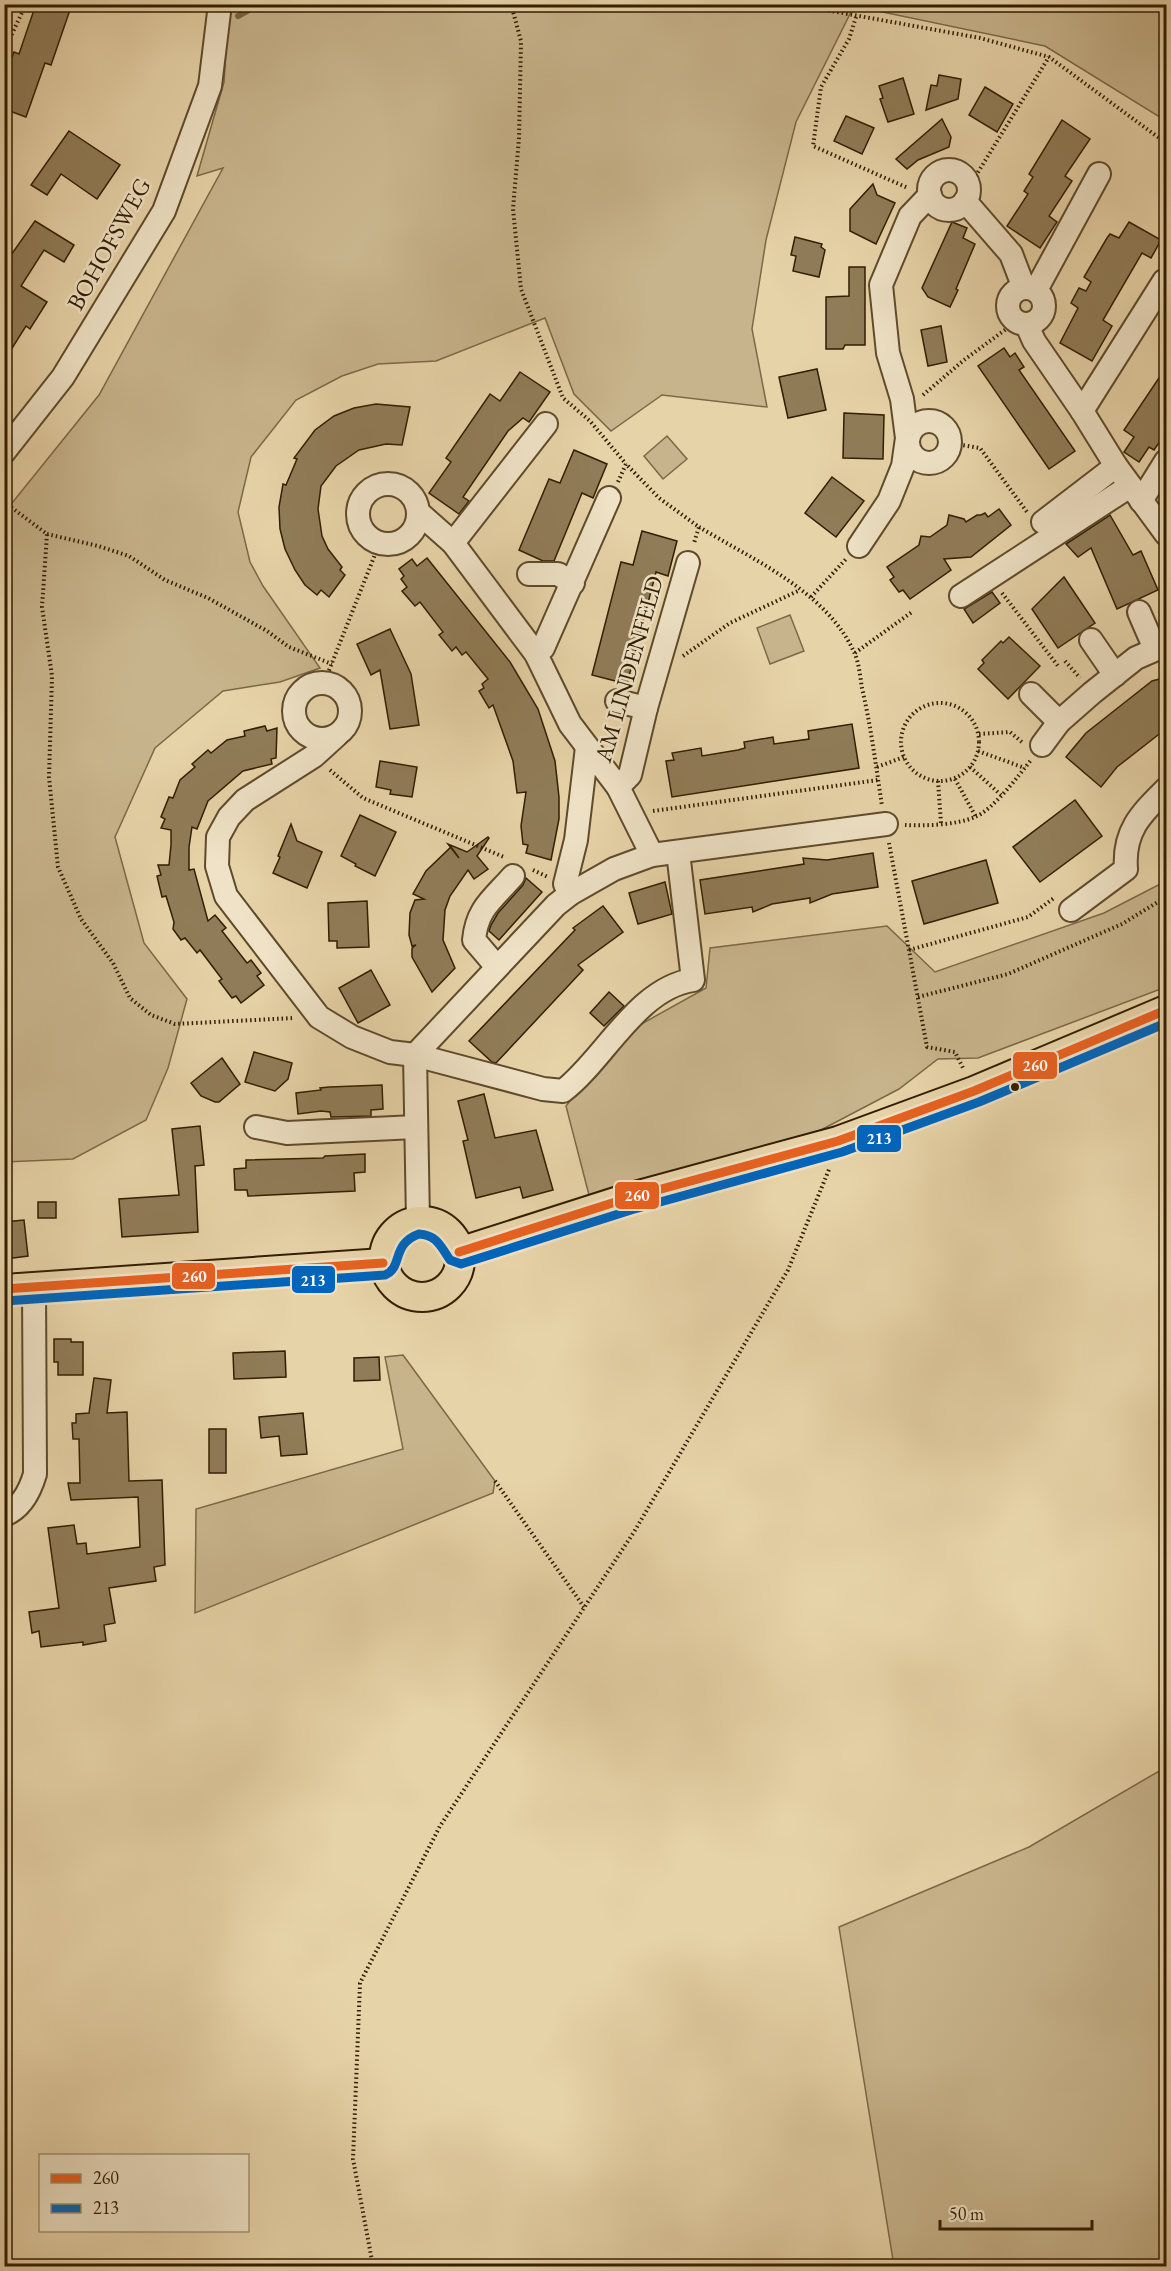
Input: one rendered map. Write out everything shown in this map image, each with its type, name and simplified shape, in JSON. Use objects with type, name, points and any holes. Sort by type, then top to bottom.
[{"type":"main road","points":[[459,1252],[628,1198],[838,1141],[974,1091],[1167,1010]]},
{"type":"main road","points":[[418,1221],[440,1226],[456,1241],[459,1252],[458,1272],[447,1288],[436,1295],[423,1298],[410,1296],[398,1289],[390,1279],[383,1263],[388,1242],[395,1232],[418,1221]]},
{"type":"main road","points":[[4,1289],[383,1263]]},
{"type":"street","name":"BOHOFSWEG","points":[[4,452],[63,377],[164,211],[210,86],[220,4]]},
{"type":"street","points":[[859,546],[890,501],[903,466],[908,438],[914,426],[927,420],[941,424],[946,429],[950,443],[948,450],[939,460],[926,463],[910,452],[908,438],[904,411],[902,399],[888,353],[881,285],[910,216],[929,193],[935,176],[946,171],[958,172],[966,191],[1011,254],[1030,289],[1042,297],[1044,309],[1038,320],[1020,321]]},
{"type":"street","points":[[1030,289],[1099,174]]},
{"type":"street","points":[[929,193],[937,206],[949,210],[961,206],[966,191]]},
{"type":"street","points":[[1082,411],[1164,282]]},
{"type":"street","points":[[1020,321],[1082,411],[1135,494],[1167,534]]},
{"type":"street","points":[[453,543],[546,424]]},
{"type":"street","points":[[961,596],[1135,494],[1167,461]]},
{"type":"street","points":[[1037,519],[1116,466]]},
{"type":"street","name":"AM LINDENFELD","points":[[377,541],[369,536],[359,520],[358,510],[367,493],[384,484],[394,484],[403,488],[416,502],[418,512],[453,543],[536,654],[570,724],[618,787],[652,855]]},
{"type":"street","points":[[536,654],[543,648],[609,498]]},
{"type":"street","points":[[377,541],[387,543],[405,538],[417,522],[418,512]]},
{"type":"street","name":"AM LINDENFELD","points":[[618,787],[630,775],[646,708],[688,563]]},
{"type":"street","points":[[529,573],[558,574],[573,583]]},
{"type":"street","points":[[1039,749],[1059,722],[1115,675],[1136,658],[1161,647],[1138,612]]},
{"type":"street","points":[[1091,640],[1115,675]]},
{"type":"street","points":[[336,736],[327,740],[308,736],[296,722],[295,702],[300,694],[328,674],[350,705],[348,723],[343,731],[314,756],[245,800],[229,818],[218,837],[217,866],[226,896],[319,1017],[352,1037],[390,1052],[415,1055],[543,1089],[563,1091],[575,1082],[615,1035],[656,995],[680,982],[693,980],[678,852]]},
{"type":"street","points":[[1031,694],[1059,722]]},
{"type":"street","points":[[617,701],[646,708]]},
{"type":"street","name":"AM LINDENFELD","points":[[568,889],[587,747]]},
{"type":"street","points":[[1064,903],[1126,869],[1125,852],[1133,825],[1167,789]]},
{"type":"street","points":[[418,1221],[415,1055],[556,905],[568,889],[652,855],[886,824]]},
{"type":"street","points":[[497,967],[474,940],[476,923],[481,912],[516,868]]},
{"type":"street","points":[[256,1127],[287,1133],[416,1127]]},
{"type":"street","points":[[4,1515],[11,1512],[26,1496],[35,1474],[34,1288]]},
{"type":"path","points":[[4,51],[26,4]]},
{"type":"path","points":[[512,4],[521,41],[519,138],[513,209],[521,289],[563,398],[590,421],[626,464],[659,498],[699,527],[784,577],[811,597],[836,624],[855,653],[869,718],[878,780],[927,1047],[955,1052],[974,1091]]},
{"type":"path","points":[[793,4],[980,38],[1049,57],[1167,143]]},
{"type":"path","points":[[856,17],[849,39],[821,87],[813,146],[917,191],[929,193]]},
{"type":"path","points":[[966,191],[1049,57]]},
{"type":"path","points":[[904,411],[964,360],[1020,321]]},
{"type":"path","points":[[950,443],[980,448],[1037,519]]},
{"type":"path","points":[[609,498],[626,464]]},
{"type":"path","points":[[4,502],[47,534],[129,556],[165,580],[208,598],[267,631],[328,674],[376,552],[377,541]]},
{"type":"path","points":[[688,563],[699,527]]},
{"type":"path","points":[[47,534],[42,607],[52,676],[49,777],[58,867],[81,919],[113,963],[130,998],[151,1015],[175,1024],[319,1017]]},
{"type":"path","points":[[811,597],[859,546]]},
{"type":"path","points":[[990,578],[1058,666]]},
{"type":"path","points":[[656,676],[730,623],[800,590]]},
{"type":"path","points":[[855,653],[912,612]]},
{"type":"path","points":[[946,704],[957,707],[967,714],[978,734],[978,751],[970,767],[955,779],[938,781],[918,774],[904,757],[901,746],[906,723],[923,707],[946,704]]},
{"type":"path","points":[[886,824],[929,826],[976,817],[1001,795],[1039,749],[1010,732],[978,734]]},
{"type":"path","points":[[978,751],[1025,768]]},
{"type":"path","points":[[314,756],[363,798],[516,868],[568,889]]},
{"type":"path","points":[[877,767],[904,757]]},
{"type":"path","points":[[970,767],[1001,795]]},
{"type":"path","points":[[955,779],[976,817]]},
{"type":"path","points":[[632,814],[878,780]]},
{"type":"path","points":[[938,781],[940,824]]},
{"type":"path","points":[[918,997],[1008,974],[1122,924],[1167,897]]},
{"type":"path","points":[[909,950],[1028,917],[1064,903]]},
{"type":"path","points":[[374,2266],[353,2159],[360,1983],[440,1826],[634,1532],[789,1270],[838,1141]]},
{"type":"path","points":[[495,1482],[584,1607]]},
{"type":"shaded area","points":[[229,5],[1166,5],[1166,121],[1045,46],[854,6],[796,122],[766,240],[752,329],[767,407],[662,395],[611,431],[574,394],[545,318],[436,361],[378,364],[342,376],[296,400],[251,457],[238,512],[250,562],[263,586],[320,668],[280,682],[223,691],[155,748],[115,837],[144,943],[187,999],[168,1068],[146,1120],[73,1159],[5,1162],[4,513],[99,395],[223,168],[197,176],[224,82]]},
{"type":"shaded area","points":[[667,436],[687,459],[663,479],[644,456]]},
{"type":"shaded area","points":[[790,615],[804,651],[770,664],[757,628]]},
{"type":"shaded area","points":[[1166,881],[1166,987],[978,1058],[938,1059],[899,1089],[819,1131],[589,1195],[566,1106],[627,1032],[706,988],[710,948],[887,926],[935,972],[1104,913]]},
{"type":"shaded area","points":[[403,1355],[495,1481],[493,1493],[195,1613],[196,1509],[403,1449],[385,1357]]},
{"type":"shaded area","points":[[1166,1767],[1166,2266],[894,2266],[839,1927],[1029,1847]]},
{"type":"building","points":[[36,4],[72,4],[51,65],[45,63],[26,117],[4,109],[4,78],[14,52],[19,54]]},
{"type":"building","points":[[939,75],[961,79],[958,99],[926,110],[931,85],[937,86]]},
{"type":"building","points":[[903,78],[914,114],[888,122],[880,99],[883,98],[879,86]]},
{"type":"building","points":[[985,87],[1013,104],[997,132],[969,115]]},
{"type":"building","points":[[846,116],[874,128],[862,154],[834,141]]},
{"type":"building","points":[[942,119],[951,137],[949,147],[918,160],[907,169],[896,159]]},
{"type":"building","points":[[1062,120],[1090,139],[1065,176],[1072,181],[1049,216],[1057,222],[1040,248],[1007,226],[1028,194],[1024,191],[1033,177],[1029,174]]},
{"type":"building","points":[[69,131],[120,165],[97,199],[61,174],[47,195],[31,185]]},
{"type":"building","points":[[873,184],[877,195],[895,203],[876,244],[850,231],[850,209]]},
{"type":"building","points":[[35,221],[74,245],[64,262],[44,250],[21,286],[47,302],[30,329],[26,326],[4,361],[4,265]]},
{"type":"building","points":[[952,222],[967,228],[963,238],[975,244],[950,307],[928,297],[922,288]]},
{"type":"building","points":[[1129,222],[1161,240],[1151,258],[1142,253],[1103,320],[1112,326],[1092,361],[1060,343],[1078,308],[1071,303],[1079,288],[1086,291],[1091,282],[1084,277],[1110,234],[1119,238]]},
{"type":"building","points":[[795,237],[822,244],[821,247],[825,250],[819,277],[793,271],[796,256],[791,255]]},
{"type":"building","points":[[849,267],[865,267],[865,345],[845,345],[843,349],[826,349],[826,297],[849,296]]},
{"type":"building","points":[[941,326],[947,362],[928,366],[921,330]]},
{"type":"building","points":[[1004,348],[1010,357],[1015,353],[1024,367],[1019,370],[1075,451],[1049,469],[978,366]]},
{"type":"building","points":[[1167,366],[1167,431],[1154,450],[1149,447],[1139,462],[1124,452],[1134,437],[1124,430]]},
{"type":"building","points":[[817,369],[826,410],[788,418],[779,377]]},
{"type":"building","points":[[520,372],[550,392],[529,422],[523,418],[508,431],[463,497],[469,501],[459,514],[429,493],[451,462],[446,458],[490,394],[500,401]]},
{"type":"building","points":[[376,404],[410,407],[402,445],[386,444],[359,450],[336,466],[321,486],[318,509],[322,536],[345,575],[329,597],[321,590],[317,595],[305,585],[285,549],[280,529],[279,507],[283,484],[286,485],[297,459],[294,458],[315,430],[334,416],[354,408]]},
{"type":"building","points":[[844,413],[884,415],[883,459],[843,458]]},
{"type":"building","points":[[574,450],[607,464],[593,498],[582,493],[554,561],[543,561],[519,550],[549,479],[560,483]]},
{"type":"building","points":[[832,477],[864,501],[836,537],[805,513]]},
{"type":"building","points":[[999,509],[1011,525],[971,557],[944,559],[951,570],[910,599],[903,590],[899,592],[890,580],[894,577],[887,567],[919,545],[921,536],[930,537],[947,525],[949,515],[964,519],[966,522],[985,513],[988,517]]},
{"type":"building","points":[[1110,515],[1133,555],[1141,551],[1158,590],[1117,609],[1091,548],[1078,557],[1066,544]]},
{"type":"building","points":[[642,531],[677,541],[668,576],[656,572],[627,684],[592,675],[621,562],[633,565]]},
{"type":"building","points":[[427,558],[510,662],[538,709],[555,761],[559,797],[559,819],[551,860],[526,853],[528,845],[523,844],[521,826],[526,792],[517,793],[513,761],[493,705],[489,708],[479,691],[484,688],[482,684],[488,679],[466,652],[462,655],[456,647],[452,651],[439,635],[443,632],[420,602],[415,606],[402,591],[407,587],[401,579],[404,576],[399,569],[412,559],[417,566]]},
{"type":"building","points":[[1064,577],[1095,623],[1058,648],[1032,609]]},
{"type":"building","points":[[992,592],[1000,603],[973,623],[964,609]]},
{"type":"building","points":[[390,629],[411,674],[419,725],[390,729],[380,670],[371,675],[357,644]]},
{"type":"building","points":[[1009,637],[1040,666],[1008,699],[978,669],[984,663],[982,660],[1001,641],[1003,643]]},
{"type":"building","points":[[1167,677],[1167,728],[1117,767],[1101,787],[1066,757],[1086,733],[1152,681]]},
{"type":"building","points":[[852,724],[859,768],[672,797],[666,761],[674,760],[672,753],[701,748],[702,756],[738,750],[745,748],[744,742],[773,737],[774,744],[809,739],[808,731]]},
{"type":"building","points":[[265,726],[267,731],[277,728],[276,758],[271,759],[272,764],[243,771],[208,801],[197,829],[192,827],[189,847],[189,870],[194,869],[208,921],[215,915],[226,928],[222,931],[247,963],[251,960],[261,973],[257,976],[264,985],[241,1003],[236,996],[232,998],[219,981],[222,979],[200,950],[197,953],[185,938],[181,940],[173,929],[174,922],[166,896],[162,897],[157,876],[161,875],[158,865],[169,865],[171,845],[171,830],[161,828],[165,819],[161,817],[169,797],[173,798],[180,780],[195,767],[192,764],[208,750],[211,753],[227,740],[245,736],[244,731]]},
{"type":"building","points":[[380,761],[417,767],[412,797],[390,794],[391,790],[376,787]]},
{"type":"building","points":[[1075,800],[1102,836],[1040,882],[1013,847]]},
{"type":"building","points":[[360,815],[396,832],[375,876],[341,856]]},
{"type":"building","points":[[291,824],[297,841],[322,852],[307,888],[273,873]]},
{"type":"building","points":[[488,837],[477,856],[488,869],[474,879],[468,870],[450,896],[445,910],[443,940],[455,968],[432,992],[412,957],[412,948],[416,945],[412,946],[409,935],[410,913],[415,900],[424,899],[413,894],[426,871],[451,847],[448,844],[467,852]]},
{"type":"building","points":[[873,853],[878,887],[832,894],[810,903],[810,898],[772,904],[753,912],[752,907],[705,914],[700,880],[804,864],[803,858],[827,860]]},
{"type":"building","points":[[986,860],[998,903],[924,924],[912,881]]},
{"type":"building","points":[[526,878],[542,892],[499,940],[489,931],[491,925]]},
{"type":"building","points":[[665,882],[672,914],[638,924],[629,893]]},
{"type":"building","points":[[367,901],[369,947],[337,948],[337,941],[329,941],[328,903]]},
{"type":"building","points":[[603,906],[623,932],[578,965],[583,970],[496,1063],[492,1062],[469,1041],[575,930],[573,928]]},
{"type":"building","points":[[371,970],[390,1005],[358,1023],[339,988]]},
{"type":"building","points":[[609,992],[624,1006],[604,1026],[590,1013]]},
{"type":"building","points":[[254,1052],[292,1063],[288,1079],[275,1091],[245,1082]]},
{"type":"building","points":[[222,1058],[240,1084],[219,1102],[215,1102],[201,1096],[191,1083]]},
{"type":"building","points":[[382,1085],[383,1109],[371,1110],[371,1116],[331,1117],[330,1112],[321,1111],[298,1114],[296,1093],[329,1087]]},
{"type":"building","points":[[484,1094],[495,1138],[536,1130],[553,1190],[523,1198],[520,1187],[476,1198],[463,1141],[468,1140],[458,1101]]},
{"type":"building","points":[[200,1126],[204,1165],[195,1166],[198,1232],[122,1237],[119,1199],[179,1195],[172,1129]]},
{"type":"building","points":[[365,1154],[365,1172],[354,1173],[355,1191],[248,1196],[247,1190],[235,1190],[234,1169],[246,1168],[246,1160],[323,1158],[325,1156]]},
{"type":"building","points":[[38,1202],[56,1202],[56,1218],[38,1218]]},
{"type":"building","points":[[24,1220],[28,1256],[6,1259],[4,1222]]},
{"type":"building","points":[[54,1339],[83,1342],[83,1375],[58,1375],[58,1362],[54,1362]]},
{"type":"building","points":[[285,1351],[286,1377],[234,1379],[233,1353]]},
{"type":"building","points":[[379,1357],[380,1380],[354,1381],[354,1358]]},
{"type":"building","points":[[94,1378],[111,1380],[107,1413],[127,1412],[129,1481],[162,1480],[165,1565],[154,1567],[156,1581],[109,1588],[115,1623],[104,1625],[106,1641],[83,1645],[83,1642],[41,1647],[39,1631],[32,1633],[29,1612],[59,1608],[48,1528],[74,1525],[77,1544],[86,1543],[87,1554],[140,1547],[138,1497],[71,1500],[68,1483],[80,1483],[79,1439],[73,1439],[72,1423],[76,1423],[76,1414],[89,1413]]},
{"type":"building","points":[[303,1413],[307,1454],[281,1456],[279,1436],[261,1438],[259,1417]]},
{"type":"building","points":[[209,1429],[226,1429],[226,1473],[209,1473]]},
{"type":"waterway","points":[[238,16],[260,4]]},
{"type":"transit line","name":"260","points":[[459,1252],[628,1198],[838,1141],[974,1091],[1166,1010]]},
{"type":"transit line","name":"213","points":[[5,1301],[385,1275],[394,1267],[404,1244],[419,1234],[434,1239],[450,1260],[461,1264],[631,1210],[842,1152],[979,1102],[1166,1023]]},
{"type":"transit line","name":"260","points":[[4,1289],[383,1263]]}]
